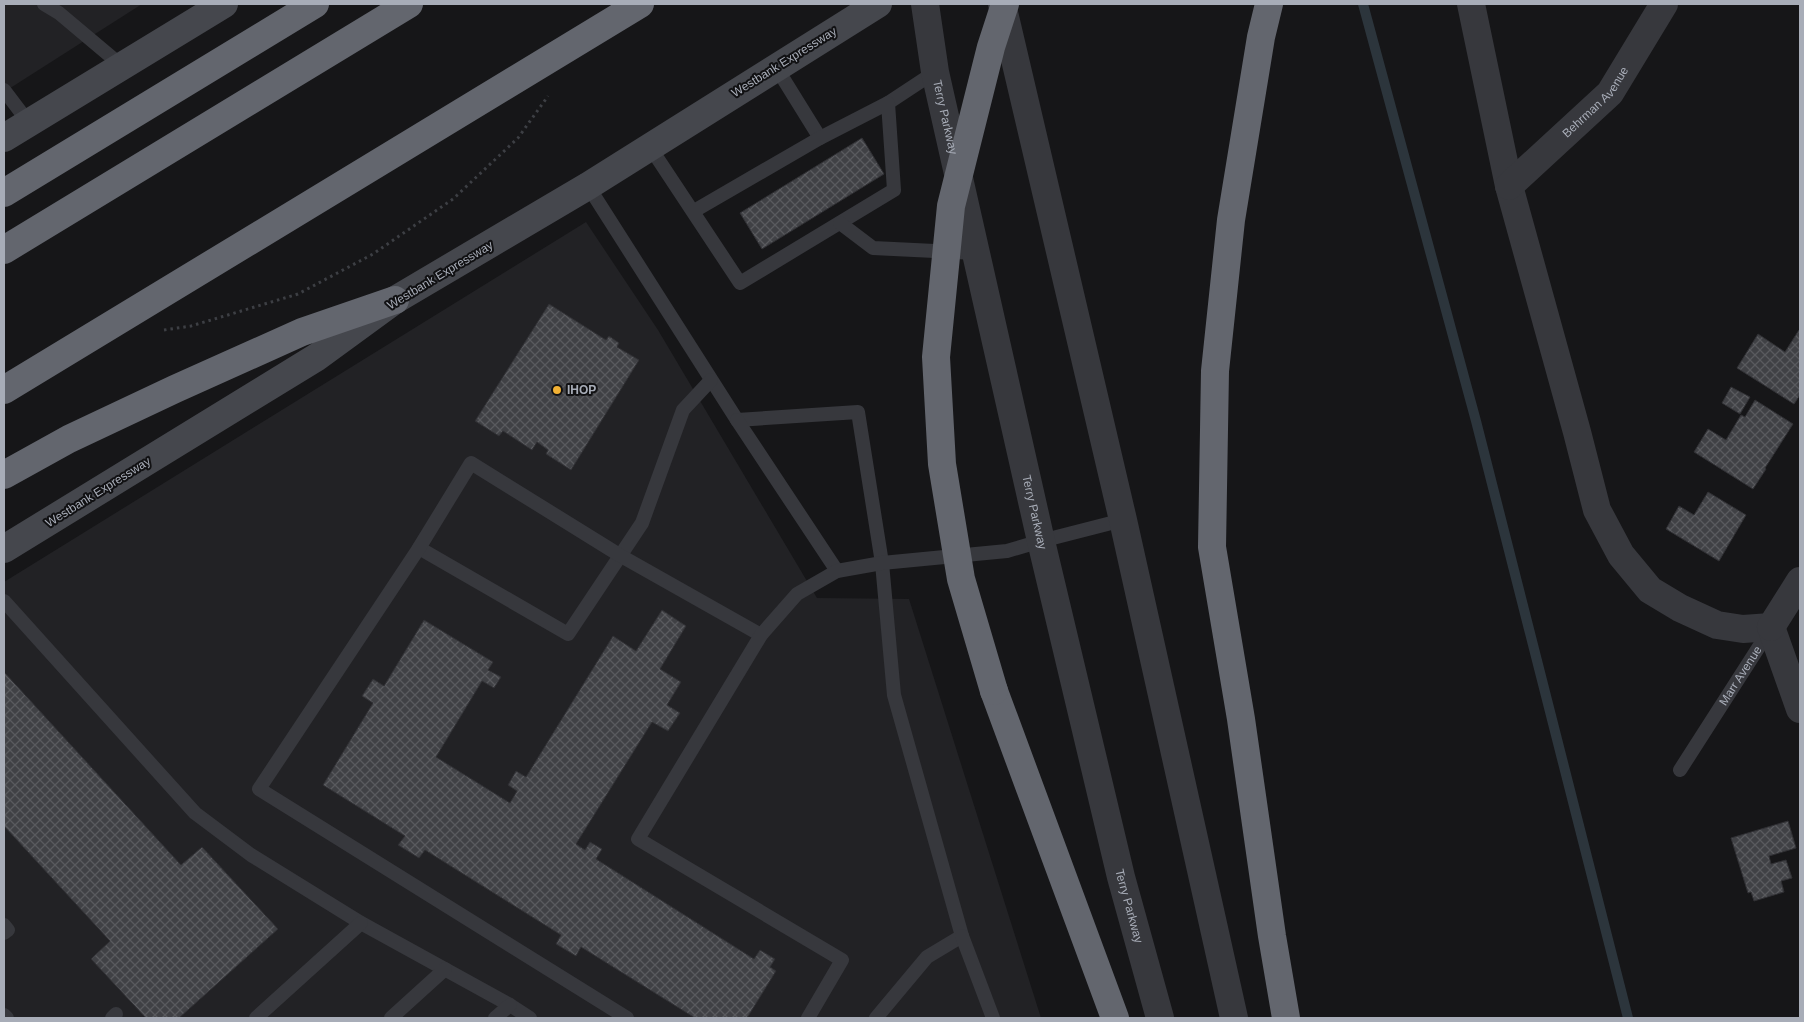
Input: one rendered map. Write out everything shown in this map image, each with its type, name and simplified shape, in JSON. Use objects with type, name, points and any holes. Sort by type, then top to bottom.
[{"type":"highway","points":[[4,192],[315,4]]},
{"type":"highway","points":[[4,250],[409,4]]},
{"type":"highway","points":[[4,390],[640,4]]},
{"type":"highway","points":[[1004,4],[991,47],[951,206],[936,357],[942,464],[961,579],[994,691],[1115,1018]]},
{"type":"highway","points":[[1269,4],[1261,37],[1231,220],[1216,362],[1212,547],[1239,709],[1272,936],[1286,1018]]},
{"type":"highway","points":[[4,475],[69,439],[302,332],[395,300]]},
{"type":"main road","points":[[4,138],[224,4]]},
{"type":"main road","name":"Westbank Expressway","points":[[4,549],[317,357],[395,300],[588,186],[878,4]]},
{"type":"street","name":"Terry Parkway","points":[[925,4],[935,72],[1041,541],[1118,868],[1160,1018]]},
{"type":"street","points":[[1004,4],[1123,520],[1234,1018]]},
{"type":"street","points":[[1471,4],[1509,186],[1597,510],[1621,555],[1650,590],[1680,608],[1717,625],[1743,629],[1771,628],[1800,710]]},
{"type":"street","name":"Behrman Avenue","points":[[1509,186],[1610,93],[1664,4]]},
{"type":"street","name":"Marr Avenue","points":[[1771,628],[1800,581]]},
{"type":"lane","points":[[44,4],[59,13],[122,66]]},
{"type":"lane","points":[[776,68],[820,138]]},
{"type":"lane","points":[[694,211],[820,138],[888,103],[935,72]]},
{"type":"lane","points":[[4,90],[28,123]]},
{"type":"lane","points":[[650,147],[740,283],[894,190],[888,103]]},
{"type":"lane","points":[[588,186],[711,380],[837,571]]},
{"type":"lane","points":[[840,223],[873,248],[976,253]]},
{"type":"lane","points":[[419,548],[568,634],[642,523],[683,410],[711,380]]},
{"type":"lane","points":[[737,420],[858,412],[882,564],[894,696],[962,936],[993,1018]]},
{"type":"lane","points":[[628,1018],[259,789],[419,548],[471,463],[620,556],[761,635]]},
{"type":"lane","points":[[808,1018],[842,960],[638,839],[761,635],[797,594],[837,571],[882,564],[1007,551],[1123,520]]},
{"type":"lane","points":[[4,601],[195,813],[251,855],[361,923],[510,1004],[530,1018]]},
{"type":"lane","name":"Marr Avenue","points":[[1680,770],[1771,628]]},
{"type":"lane","points":[[256,1018],[361,923]]},
{"type":"lane","points":[[4,925],[8,930],[4,933]]},
{"type":"lane","points":[[876,1018],[928,957],[962,936]]},
{"type":"lane","points":[[391,1018],[445,969]]},
{"type":"lane","points":[[495,1018],[510,1004]]},
{"type":"lane","points":[[4,1015],[7,1018]]},
{"type":"path","points":[[162,330],[190,326],[298,294],[373,254],[453,198],[518,138],[551,92]]},
{"type":"shaded area","points":[[4,4],[142,4],[4,92]]},
{"type":"shaded area","points":[[586,222],[658,330],[817,598],[909,599],[1041,1018],[4,1018],[4,582]]},
{"type":"building","points":[[862,138],[884,174],[762,249],[740,213]]},
{"type":"building","name":"IHOP","points":[[549,304],[606,340],[609,336],[619,343],[617,347],[639,360],[571,470],[546,454],[548,450],[537,442],[532,450],[503,431],[499,436],[475,421]]},
{"type":"building","points":[[1799,330],[1800,395],[1794,404],[1737,368],[1758,334],[1785,352]]},
{"type":"building","points":[[1731,387],[1750,397],[1740,414],[1722,403]]},
{"type":"building","points":[[1755,400],[1793,424],[1753,489],[1694,452],[1708,429],[1726,440],[1741,415],[1745,417]]},
{"type":"building","points":[[1708,492],[1746,515],[1719,561],[1666,529],[1679,506],[1694,515]]},
{"type":"building","points":[[662,610],[686,626],[660,669],[681,682],[667,705],[680,713],[668,731],[652,722],[576,844],[585,850],[590,842],[602,849],[596,859],[754,959],[760,950],[775,959],[770,967],[776,971],[747,1018],[695,1018],[581,947],[576,956],[556,944],[561,935],[425,850],[419,858],[398,845],[405,836],[323,785],[373,703],[362,696],[373,679],[384,686],[424,620],[493,662],[488,670],[501,677],[494,688],[482,681],[436,757],[510,803],[517,791],[508,785],[516,771],[526,777],[613,636],[636,651]]},
{"type":"building","points":[[4,672],[181,865],[202,847],[278,929],[179,1018],[146,1018],[91,959],[110,941],[4,826]]},
{"type":"building","points":[[1788,821],[1796,848],[1769,856],[1771,864],[1786,860],[1792,878],[1781,881],[1784,892],[1754,901],[1751,892],[1748,893],[1731,838]]},
{"type":"waterway","points":[[1363,4],[1476,421],[1628,1018]]},
{"type":"place","name":"IHOP","points":[[557,390]]}]
